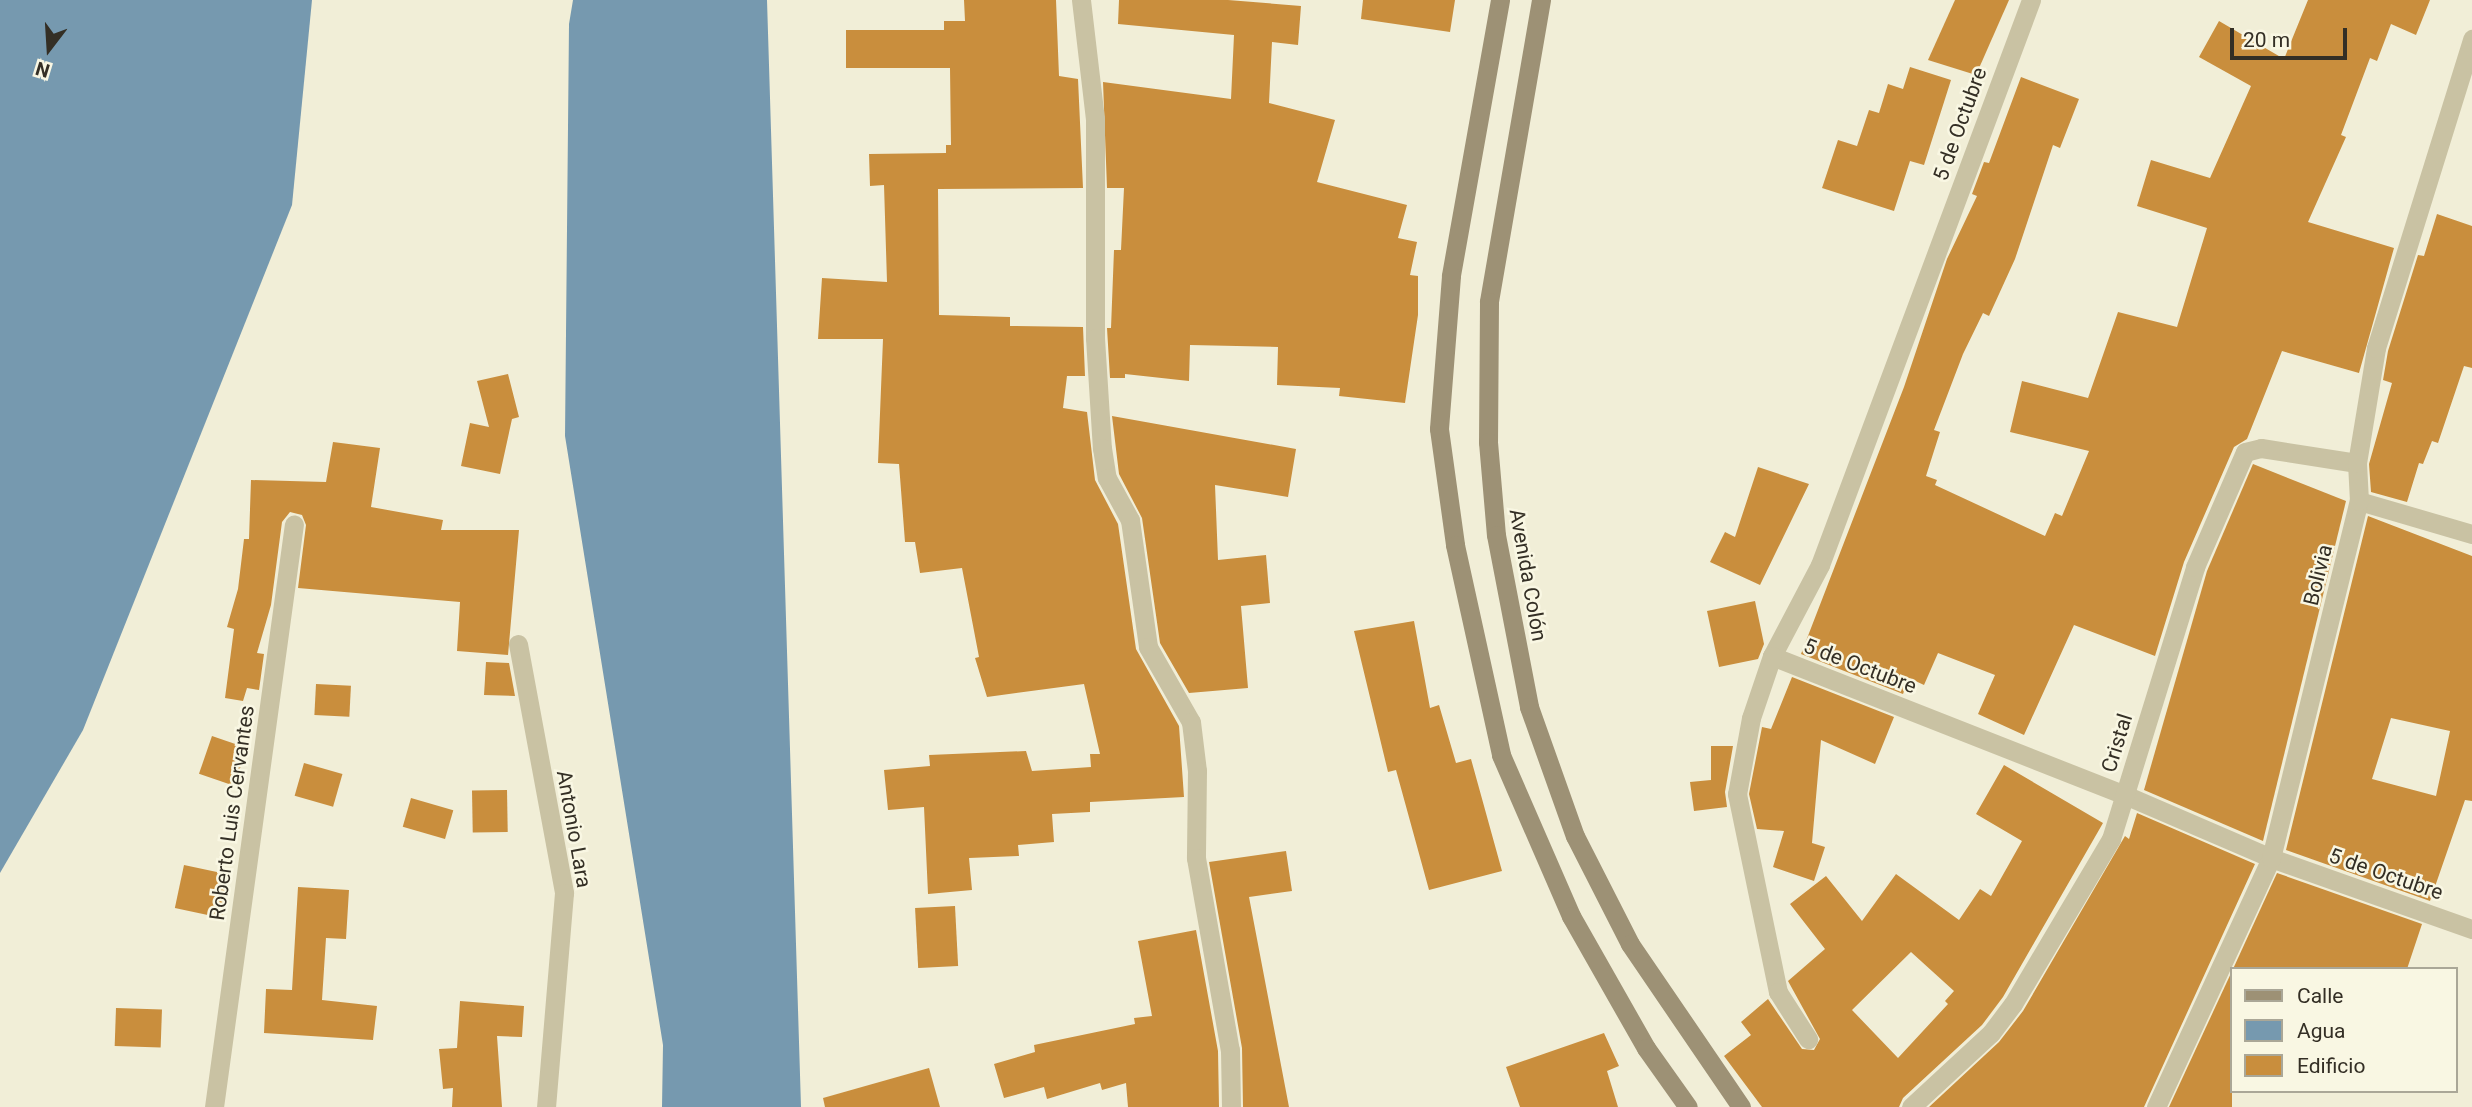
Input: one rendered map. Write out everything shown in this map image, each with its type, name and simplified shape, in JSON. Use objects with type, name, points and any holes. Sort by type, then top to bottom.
[{"type":"main road","points":[[1500,0],[1449,304],[1439,429],[1455,545],[1502,755],[1571,916],[1646,1048],[1688,1107]]},
{"type":"main road","name":"Avenida Colón","points":[[1541,0],[1489,302],[1488,442],[1496,535],[1529,707],[1575,836],[1630,944],[1741,1107]]},
{"type":"street","points":[[1081,0],[1095,119],[1095,338],[1102,448],[1107,478],[1130,520],[1148,647],[1191,722],[1197,771],[1196,859],[1230,1050],[1231,1107]]},
{"type":"street","name":"5 de Octubre","points":[[2031,0],[1820,565],[1772,656],[2125,795],[2271,858],[2472,929]]},
{"type":"street","name":"Bolivia","points":[[2156,1107],[2271,858],[2359,501],[2357,463],[2376,348],[2472,39]]},
{"type":"street","name":"Cristal","points":[[1911,1107],[1991,1033],[2012,1004],[2111,839],[2195,567],[2245,452],[2261,448],[2357,463]]},
{"type":"street","points":[[2359,501],[2472,534]]},
{"type":"street","name":"Roberto Luis Cervantes","points":[[215,1107],[294,524]]},
{"type":"street","name":"Antonio Lara","points":[[518,644],[564,893],[546,1107]]},
{"type":"street","points":[[1772,656],[1751,718],[1737,794],[1778,992],[1808,1039]]},
{"type":"water","points":[[0,0],[312,0],[292,205],[83,730],[0,873]]},
{"type":"water","points":[[573,0],[767,0],[801,1107],[662,1107],[663,1045],[565,436],[569,24]]},
{"type":"building","points":[[964,0],[1056,0],[1059,76],[1078,79],[1083,188],[938,189],[939,315],[1010,317],[1010,326],[1083,327],[1085,376],[1067,376],[1063,408],[1087,412],[1095,480],[1118,524],[1136,649],[1179,726],[1184,797],[1090,802],[1090,812],[1052,814],[1054,842],[1018,845],[1019,856],[969,858],[972,890],[928,894],[924,807],[888,810],[884,770],[930,766],[929,755],[1026,751],[1032,771],[1091,767],[1090,754],[1100,754],[1084,684],[987,697],[975,658],[979,657],[962,568],[920,573],[915,542],[905,542],[899,464],[878,463],[883,339],[818,339],[822,278],[887,282],[884,185],[870,186],[869,154],[946,153],[946,145],[951,145],[950,68],[846,68],[846,30],[944,30],[944,21],[965,21]]},
{"type":"building","points":[[1119,0],[1228,0],[1301,6],[1298,45],[1272,42],[1269,103],[1335,120],[1317,182],[1407,205],[1398,238],[1417,242],[1410,275],[1418,276],[1418,315],[1405,403],[1339,396],[1340,388],[1277,385],[1278,347],[1190,345],[1189,381],[1125,374],[1125,378],[1110,378],[1107,328],[1111,328],[1114,250],[1121,250],[1124,188],[1107,188],[1103,82],[1231,99],[1234,35],[1118,24]]},
{"type":"building","points":[[1363,0],[1455,0],[1450,32],[1361,19]]},
{"type":"building","points":[[1955,0],[2009,0],[1976,75],[1928,60]]},
{"type":"building","points":[[2308,0],[2430,0],[2416,35],[2391,24],[2377,61],[2370,58],[2341,135],[2346,137],[2308,222],[2394,248],[2359,373],[2282,351],[2247,439],[2234,447],[2184,562],[2155,656],[2074,625],[2024,735],[1978,714],[1995,675],[1938,653],[1924,685],[1909,678],[1903,694],[1801,654],[1904,387],[1947,259],[1977,196],[1972,194],[1984,162],[1989,163],[2021,77],[2079,99],[2060,148],[2053,145],[2015,259],[1989,316],[1983,313],[1963,354],[1934,430],[1940,432],[1926,476],[1937,480],[1935,485],[2045,536],[2055,513],[2062,516],[2089,451],[2010,432],[2022,381],[2088,398],[2118,312],[2177,327],[2207,228],[2137,206],[2151,160],[2210,178],[2251,86],[2199,57],[2219,21],[2284,59]]},
{"type":"building","points":[[1910,67],[1951,80],[1924,165],[1910,161],[1894,211],[1822,188],[1838,140],[1857,146],[1869,110],[1879,113],[1888,84],[1903,89]]},
{"type":"building","points":[[2437,214],[2472,226],[2472,368],[2464,366],[2438,443],[2432,441],[2423,464],[2419,463],[2407,502],[2371,492],[2369,464],[2392,383],[2383,380],[2388,351],[2418,255],[2424,256]]},
{"type":"building","points":[[508,374],[519,417],[512,419],[500,474],[461,466],[470,423],[489,427],[477,381]]},
{"type":"building","points":[[1112,416],[1296,449],[1288,497],[1215,485],[1218,560],[1266,555],[1270,603],[1241,606],[1248,688],[1189,693],[1160,643],[1142,518],[1119,474]]},
{"type":"building","points":[[333,442],[380,448],[371,507],[443,520],[441,530],[519,530],[508,655],[457,651],[460,602],[298,588],[306,525],[302,515],[290,512],[282,522],[271,605],[257,653],[264,654],[259,690],[247,688],[243,701],[225,698],[234,629],[227,627],[238,589],[244,539],[249,539],[251,480],[326,482]]},
{"type":"building","points":[[2253,464],[2346,501],[2263,841],[2144,790],[2207,571]]},
{"type":"building","points":[[1758,467],[1809,484],[1760,585],[1710,562],[1725,532],[1735,537]]},
{"type":"building","points":[[2368,516],[2472,556],[2472,801],[2465,800],[2430,901],[2286,850]],"holes":[[[2391,718],[2450,731],[2436,796],[2372,779]]]},
{"type":"building","points":[[1755,601],[1764,644],[1758,659],[1719,667],[1707,611]]},
{"type":"building","points":[[1414,621],[1430,708],[1439,705],[1456,763],[1471,759],[1502,871],[1429,890],[1396,770],[1388,772],[1354,631]]},
{"type":"building","points":[[486,662],[509,663],[515,696],[484,695]]},
{"type":"building","points":[[1792,677],[1894,717],[1875,764],[1821,740],[1812,843],[1825,847],[1814,881],[1773,867],[1784,831],[1757,829],[1749,794],[1762,727],[1771,729]]},
{"type":"building","points":[[316,684],[351,686],[349,717],[314,715]]},
{"type":"building","points":[[212,736],[247,748],[234,786],[199,774]]},
{"type":"building","points":[[1711,746],[1733,746],[1725,792],[1727,807],[1694,811],[1690,782],[1711,780]]},
{"type":"building","points":[[304,763],[342,774],[333,807],[295,796]]},
{"type":"building","points":[[2004,765],[2103,823],[2003,997],[1982,1025],[1903,1098],[1899,1107],[1762,1107],[1724,1056],[1751,1035],[1741,1022],[1768,999],[1802,1049],[1814,1050],[1820,1039],[1788,981],[1825,949],[1790,904],[1826,876],[1862,921],[1896,874],[1959,920],[1980,889],[1991,896],[2022,841],[1976,814]],"holes":[[[1911,952],[1954,991],[1945,1001],[1948,1004],[1898,1058],[1852,1010]]]},
{"type":"building","points":[[507,790],[508,832],[473,833],[472,791]]},
{"type":"building","points":[[411,798],[453,810],[445,839],[403,827]]},
{"type":"building","points":[[2137,813],[2255,864],[2144,1107],[1929,1107],[1999,1042],[2023,1011],[2125,836],[2129,839]]},
{"type":"building","points":[[1286,851],[1292,891],[1249,897],[1289,1107],[1243,1107],[1242,1048],[1209,862]]},
{"type":"building","points":[[184,865],[231,875],[222,918],[175,908]]},
{"type":"building","points":[[2277,873],[2422,924],[2408,967],[2234,967]]},
{"type":"building","points":[[298,887],[349,890],[346,939],[326,938],[322,1000],[377,1006],[373,1040],[264,1033],[266,989],[292,990]]},
{"type":"building","points":[[955,906],[958,966],[918,968],[915,908]]},
{"type":"building","points":[[1196,930],[1218,1051],[1219,1107],[1128,1107],[1126,1083],[1102,1090],[1100,1083],[1047,1099],[1044,1087],[1004,1098],[994,1064],[1035,1052],[1034,1045],[1135,1024],[1134,1018],[1152,1016],[1138,941]]},
{"type":"building","points":[[2230,975],[2232,1107],[2169,1107]]},
{"type":"building","points":[[460,1001],[524,1006],[522,1037],[497,1036],[502,1107],[452,1107],[453,1088],[443,1089],[439,1049],[457,1048]]},
{"type":"building","points":[[116,1008],[162,1010],[161,1048],[115,1046]]},
{"type":"building","points":[[1604,1033],[1619,1066],[1607,1071],[1618,1107],[1520,1107],[1506,1067]]},
{"type":"building","points":[[929,1068],[940,1107],[825,1107],[823,1098]]}]
